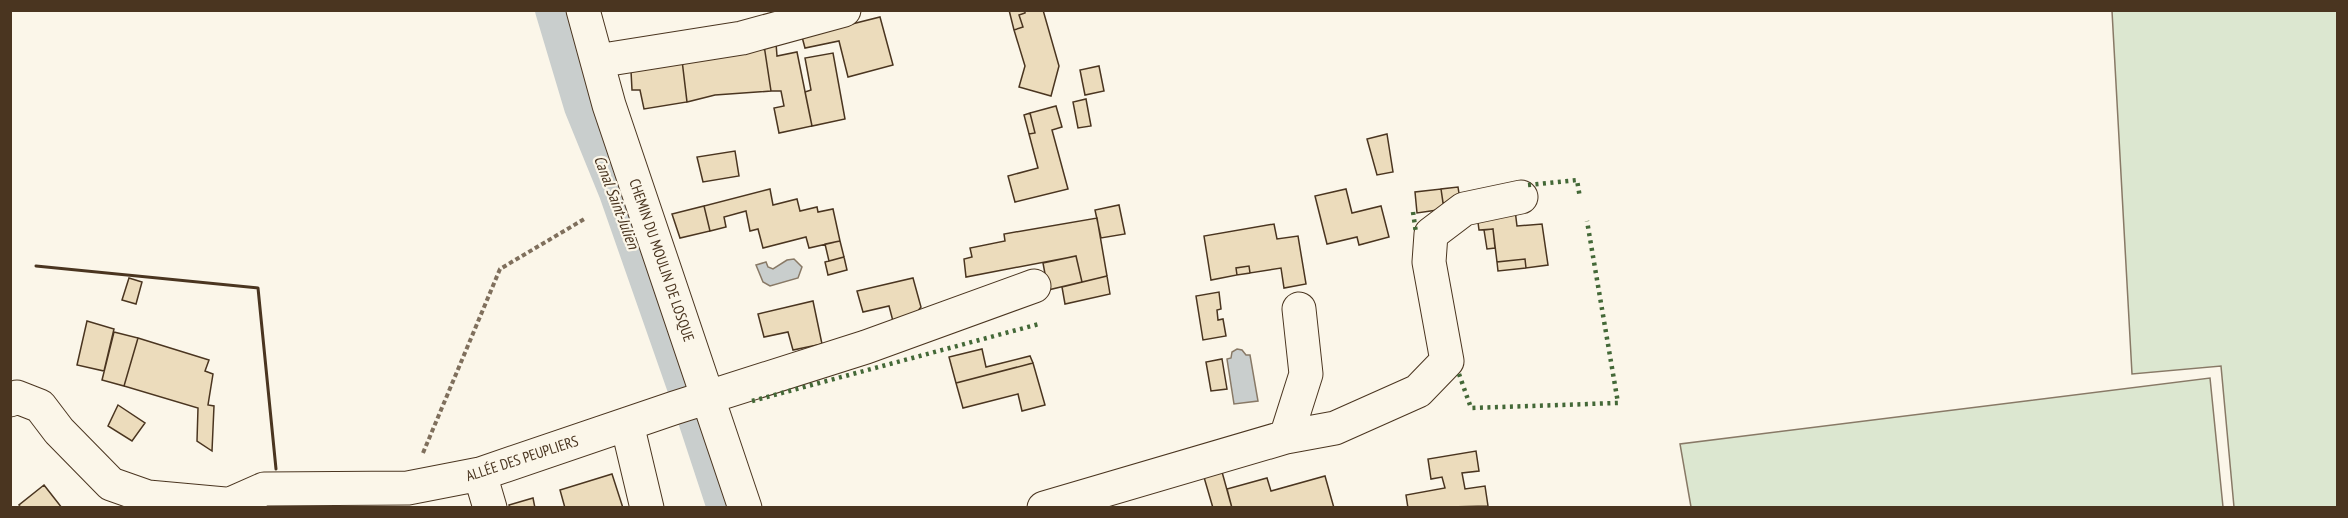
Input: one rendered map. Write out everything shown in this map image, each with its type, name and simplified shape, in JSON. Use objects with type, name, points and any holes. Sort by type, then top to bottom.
[{"type":"street","name":"CHEMIN DU MOULIN DE LOSQUE","points":[[583,10],[694,401],[745,507]]},
{"type":"street","points":[[597,62],[741,38],[844,10]]},
{"type":"street","points":[[1044,507],[1286,437],[1335,428],[1418,391],[1447,361],[1429,261],[1431,234],[1464,209],[1521,197]]},
{"type":"street","name":"ALLÉE DES PEUPLIERS","points":[[10,400],[17,398],[40,406],[59,431],[111,483],[148,497],[223,506],[264,489],[404,498],[694,401],[866,347],[1034,286]]},
{"type":"street","points":[[1286,437],[1306,374],[1299,309]]},
{"type":"street","points":[[627,424],[647,507]]},
{"type":"street","points":[[480,474],[490,507]]},
{"type":"path","points":[[404,498],[500,269],[586,218]]},
{"type":"green space","points":[[2112,11],[2337,11],[2337,507],[2234,507],[2221,366],[2132,374]]},
{"type":"green space","points":[[2210,378],[2223,507],[1691,507],[1680,444]]},
{"type":"shaded area","points":[[794,259],[802,267],[798,278],[770,286],[763,282],[756,265],[766,262],[768,267],[773,269],[787,260]]},
{"type":"shaded area","points":[[1237,349],[1250,355],[1258,401],[1234,404],[1227,359],[1231,358],[1232,352]]},
{"type":"building","points":[[1009,10],[1025,10],[1025,13],[1019,15],[1023,27],[1014,30]]},
{"type":"building","points":[[1025,10],[1043,10],[1059,66],[1051,96],[1019,87],[1025,66],[1014,30],[1023,27],[1019,15],[1025,13]]},
{"type":"building","points":[[880,17],[893,65],[848,77],[839,41],[805,48],[801,33],[836,28]]},
{"type":"building","points":[[776,43],[777,56],[797,52],[812,126],[779,133],[774,108],[784,106],[781,91],[771,91],[764,45]]},
{"type":"building","points":[[764,45],[771,91],[715,95],[687,102],[682,60]]},
{"type":"building","points":[[833,53],[845,119],[812,126],[805,92],[811,90],[805,58]]},
{"type":"building","points":[[682,60],[687,102],[644,109],[640,90],[632,90],[631,71]]},
{"type":"building","points":[[1099,66],[1104,91],[1085,95],[1080,70]]},
{"type":"building","points":[[1086,99],[1091,126],[1078,128],[1073,102]]},
{"type":"building","points":[[1056,106],[1062,127],[1052,130],[1068,189],[1015,202],[1008,176],[1038,168],[1029,134],[1035,133],[1030,113]]},
{"type":"building","points":[[1030,113],[1035,133],[1029,134],[1024,115]]},
{"type":"building","points":[[1387,134],[1393,172],[1377,175],[1367,139]]},
{"type":"building","points":[[735,151],[739,176],[703,182],[697,157]]},
{"type":"building","points":[[1458,187],[1460,200],[1443,203],[1441,189]]},
{"type":"building","points":[[770,189],[773,205],[797,199],[800,211],[817,207],[818,212],[833,209],[840,241],[809,248],[806,237],[763,248],[758,229],[750,231],[746,211],[724,217],[726,227],[710,231],[704,206]]},
{"type":"building","points":[[1346,189],[1352,213],[1381,206],[1389,237],[1359,245],[1357,237],[1327,244],[1315,196]]},
{"type":"building","points":[[1441,189],[1444,209],[1417,213],[1415,192]]},
{"type":"building","points":[[1119,205],[1125,234],[1101,238],[1095,210]]},
{"type":"building","points":[[704,206],[710,231],[680,238],[672,214]]},
{"type":"building","points":[[1515,210],[1517,226],[1542,224],[1548,265],[1526,268],[1525,259],[1497,262],[1493,229],[1479,230],[1477,215]]},
{"type":"building","points":[[1097,218],[1107,276],[1082,282],[1076,256],[966,277],[964,259],[972,257],[970,248],[1005,241],[1004,234]]},
{"type":"building","points":[[1274,224],[1277,239],[1298,236],[1306,284],[1284,288],[1281,268],[1250,273],[1249,266],[1236,268],[1237,275],[1211,280],[1204,236]]},
{"type":"building","points":[[1493,229],[1495,248],[1487,249],[1484,230]]},
{"type":"building","points":[[840,241],[844,257],[829,261],[825,244]]},
{"type":"building","points":[[1076,256],[1082,282],[1048,290],[1043,263]]},
{"type":"building","points":[[844,257],[847,270],[828,275],[825,262]]},
{"type":"building","points":[[1525,259],[1526,268],[1498,271],[1497,262]]},
{"type":"building","points":[[1249,266],[1250,273],[1237,275],[1236,268]]},
{"type":"building","points":[[1107,276],[1110,294],[1065,304],[1062,287]]},
{"type":"building","points":[[129,278],[142,282],[136,304],[122,300]]},
{"type":"building","points":[[913,278],[921,307],[910,321],[894,325],[889,306],[863,312],[857,291]]},
{"type":"building","points":[[1219,292],[1221,309],[1217,310],[1218,320],[1223,319],[1226,336],[1203,340],[1196,296]]},
{"type":"building","points":[[813,301],[822,344],[793,350],[788,332],[764,337],[758,314]]},
{"type":"building","points":[[87,321],[114,329],[104,371],[77,365]]},
{"type":"building","points":[[114,332],[138,338],[124,386],[102,380]]},
{"type":"building","points":[[138,338],[209,360],[205,371],[213,374],[208,405],[214,406],[212,451],[197,441],[198,408],[124,386]]},
{"type":"building","points":[[982,349],[986,367],[1030,356],[1033,363],[956,383],[949,357]]},
{"type":"building","points":[[1222,359],[1227,389],[1211,391],[1206,362]]},
{"type":"building","points":[[1033,363],[1045,405],[1022,411],[1018,394],[963,408],[956,383]]},
{"type":"building","points":[[118,405],[145,423],[132,441],[108,426]]},
{"type":"building","points":[[1476,451],[1479,471],[1462,473],[1465,489],[1485,486],[1488,506],[1408,508],[1406,495],[1445,488],[1442,477],[1431,479],[1428,459]]},
{"type":"building","points":[[1219,461],[1232,508],[1213,508],[1201,467]]},
{"type":"building","points":[[612,474],[623,508],[565,508],[560,490]]},
{"type":"building","points":[[1325,476],[1334,508],[1232,508],[1227,489],[1267,478],[1271,491]]},
{"type":"building","points":[[44,485],[62,508],[21,508],[19,505]]},
{"type":"building","points":[[533,498],[535,508],[510,508],[509,505]]},
{"type":"waterway","name":"Canal Saint-Julien","points":[[551,10],[580,107],[615,193],[685,393]]},
{"type":"waterway","name":"Canal Saint-Julien","points":[[693,417],[723,508]]},
{"type":"hedge","points":[[1528,185],[1577,180],[1580,198]]},
{"type":"hedge","points":[[1413,212],[1416,233]]},
{"type":"hedge","points":[[1459,374],[1471,408],[1618,403],[1587,221]]},
{"type":"hedge","points":[[752,401],[1039,324]]},
{"type":"wall","points":[[36,266],[258,288],[276,469]]}]
